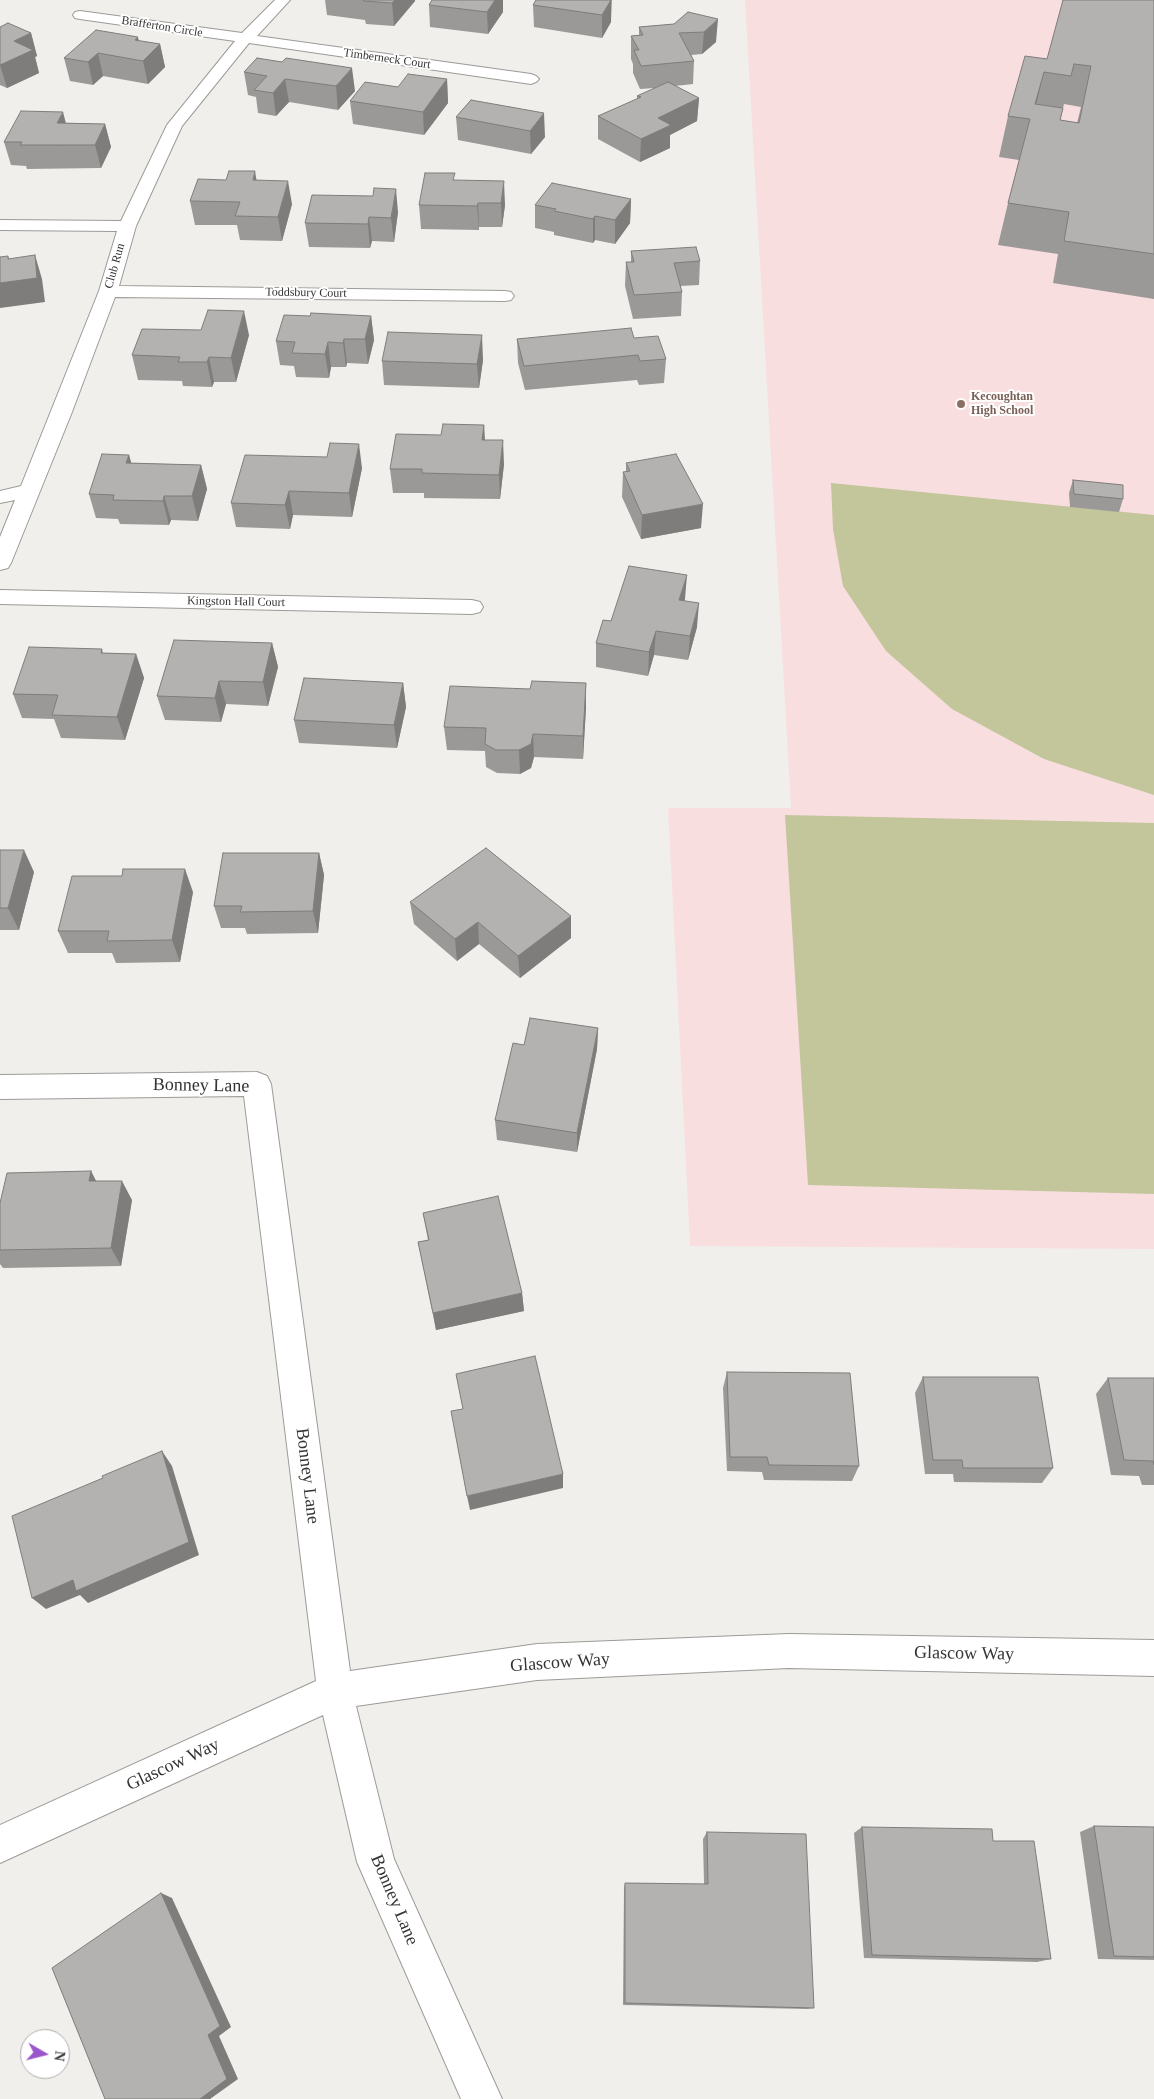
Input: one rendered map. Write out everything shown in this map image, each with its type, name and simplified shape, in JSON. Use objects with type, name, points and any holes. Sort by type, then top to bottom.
[{"type":"street","name":"Club Run","points":[[0,563],[62,412],[108,291],[127,226],[175,125],[244,40],[283,0]]},
{"type":"street","name":"Brafferton Circle","points":[[80,15],[244,40]]},
{"type":"street","name":"Timberneck Court","points":[[244,40],[530,79]]},
{"type":"street","points":[[0,225],[127,226]]},
{"type":"street","name":"Toddsbury Court","points":[[108,291],[505,296]]},
{"type":"street","points":[[0,497],[30,491]]},
{"type":"street","name":"Kingston Hall Court","points":[[0,597],[472,608]]},
{"type":"street","name":"Bonney Lane","points":[[0,1087],[257,1084],[335,1690],[376,1862],[482,2099]]},
{"type":"street","name":"Glascow Way","points":[[0,1844],[335,1690],[537,1662],[789,1651],[1154,1658]]},
{"type":"shaded area","name":"Kecoughtan High School","points":[[745,0],[1154,0],[1154,1249],[690,1246],[668,808],[791,808]]},
{"type":"green space","points":[[831,483],[1154,515],[1154,795],[1044,759],[952,709],[886,651],[843,586],[833,529]]},
{"type":"green space","points":[[785,815],[1154,823],[1154,1194],[808,1185]]},
{"type":"building","points":[[364,0],[395,0],[392,3]]},
{"type":"building","points":[[432,0],[495,0],[487,12],[429,5]]},
{"type":"building","points":[[536,0],[611,0],[602,15],[533,5]]},
{"type":"building","points":[[1063,0],[1154,0],[1154,254],[1064,241],[1069,212],[1008,203],[1030,119],[1008,116],[1025,56],[1047,59]],"holes":[[[1074,64],[1091,66],[1079,123],[1060,120],[1063,108],[1035,104],[1044,72],[1071,76]]]},
{"type":"building","points":[[688,12],[718,19],[704,32],[679,33],[694,61],[641,66],[634,50],[639,50],[631,36],[643,35],[639,27],[674,24]]},
{"type":"building","points":[[8,23],[31,33],[14,41],[33,50],[0,65],[0,27]]},
{"type":"building","points":[[96,30],[138,37],[135,40],[160,44],[143,61],[98,53],[88,62],[64,58]]},
{"type":"building","points":[[257,58],[282,62],[286,58],[352,68],[336,86],[285,79],[273,93],[254,90],[267,76],[244,72]]},
{"type":"building","points":[[408,74],[447,79],[423,112],[350,101],[365,82],[398,87]]},
{"type":"building","points":[[668,82],[699,98],[658,118],[671,125],[641,139],[598,116],[641,97],[637,96]]},
{"type":"building","points":[[471,100],[544,113],[530,131],[456,117]]},
{"type":"building","points":[[21,111],[63,112],[57,123],[105,124],[95,145],[20,145],[22,142],[4,142]]},
{"type":"building","points":[[229,171],[255,171],[253,180],[288,181],[278,217],[235,216],[240,202],[190,201],[198,179],[226,180]]},
{"type":"building","points":[[425,173],[455,173],[453,180],[504,181],[501,203],[478,203],[477,206],[419,205]]},
{"type":"building","points":[[552,183],[631,199],[615,220],[595,216],[593,219],[535,205]]},
{"type":"building","points":[[374,188],[396,189],[391,218],[369,217],[368,224],[305,223],[312,195],[373,196]]},
{"type":"building","points":[[696,247],[700,261],[674,263],[682,292],[634,295],[626,262],[634,262],[631,251]]},
{"type":"building","points":[[35,255],[37,278],[0,283],[0,257],[8,256],[8,259]]},
{"type":"building","points":[[208,310],[244,311],[231,358],[209,357],[207,362],[178,362],[180,357],[132,355],[142,329],[201,330]]},
{"type":"building","points":[[311,313],[371,316],[365,339],[344,339],[343,343],[328,342],[325,354],[292,353],[295,342],[276,341],[284,315],[310,316]]},
{"type":"building","points":[[631,328],[634,338],[658,336],[666,359],[640,361],[638,355],[524,366],[517,339]]},
{"type":"building","points":[[388,332],[482,335],[477,364],[382,361]]},
{"type":"building","points":[[443,424],[484,425],[482,440],[503,440],[499,475],[422,473],[422,469],[390,469],[396,434],[441,435]]},
{"type":"building","points":[[330,443],[359,444],[349,493],[289,491],[285,505],[231,503],[245,455],[327,457]]},
{"type":"building","points":[[102,454],[129,455],[126,463],[201,465],[192,496],[164,496],[163,501],[113,500],[114,495],[89,494]]},
{"type":"building","points":[[676,454],[703,504],[642,515],[623,472],[630,471],[626,463]]},
{"type":"building","points":[[1073,480],[1123,485],[1123,499],[1074,494]]},
{"type":"building","points":[[629,566],[687,575],[679,600],[699,603],[690,636],[656,631],[649,652],[596,643],[603,620],[611,621]]},
{"type":"building","points":[[174,640],[272,643],[263,682],[219,681],[215,698],[157,696]]},
{"type":"building","points":[[29,647],[102,649],[101,653],[136,654],[117,717],[52,715],[58,695],[13,694]]},
{"type":"building","points":[[304,678],[403,683],[394,725],[294,720]]},
{"type":"building","points":[[532,681],[586,683],[583,736],[533,734],[531,744],[519,750],[496,750],[485,744],[486,728],[444,727],[450,686],[530,689]]},
{"type":"building","points":[[486,848],[571,916],[518,956],[478,922],[455,939],[410,902]]},
{"type":"building","points":[[0,850],[24,850],[8,908],[0,908]]},
{"type":"building","points":[[223,853],[319,853],[313,911],[240,912],[242,906],[214,906]]},
{"type":"building","points":[[123,869],[185,869],[172,940],[107,941],[109,931],[58,931],[72,876],[122,876]]},
{"type":"building","points":[[530,1018],[598,1028],[577,1133],[495,1120],[513,1043],[524,1045]]},
{"type":"building","points":[[91,1171],[89,1181],[122,1181],[111,1248],[0,1250],[0,1203],[7,1173]]},
{"type":"building","points":[[498,1196],[522,1293],[433,1313],[418,1242],[429,1240],[423,1213]]},
{"type":"building","points":[[535,1356],[563,1474],[467,1496],[451,1411],[463,1409],[456,1374]]},
{"type":"building","points":[[727,1372],[850,1373],[859,1466],[769,1465],[767,1457],[730,1457]]},
{"type":"building","points":[[923,1377],[1038,1377],[1053,1468],[963,1468],[962,1460],[933,1460]]},
{"type":"building","points":[[1108,1378],[1154,1378],[1154,1465],[1153,1461],[1124,1460]]},
{"type":"building","points":[[162,1451],[189,1542],[76,1591],[73,1580],[32,1598],[12,1516]]},
{"type":"building","points":[[1094,1826],[1154,1827],[1154,1957],[1114,1956]]},
{"type":"building","points":[[862,1827],[992,1829],[993,1841],[1034,1841],[1051,1959],[872,1955]]},
{"type":"building","points":[[707,1832],[806,1834],[814,2008],[625,2003],[625,1883],[708,1884]]},
{"type":"building","points":[[161,1893],[220,2026],[208,2035],[227,2079],[200,2099],[105,2099],[52,1968]]},
{"type":"place","name":"Kecoughtan High School","points":[[961,404]]}]
